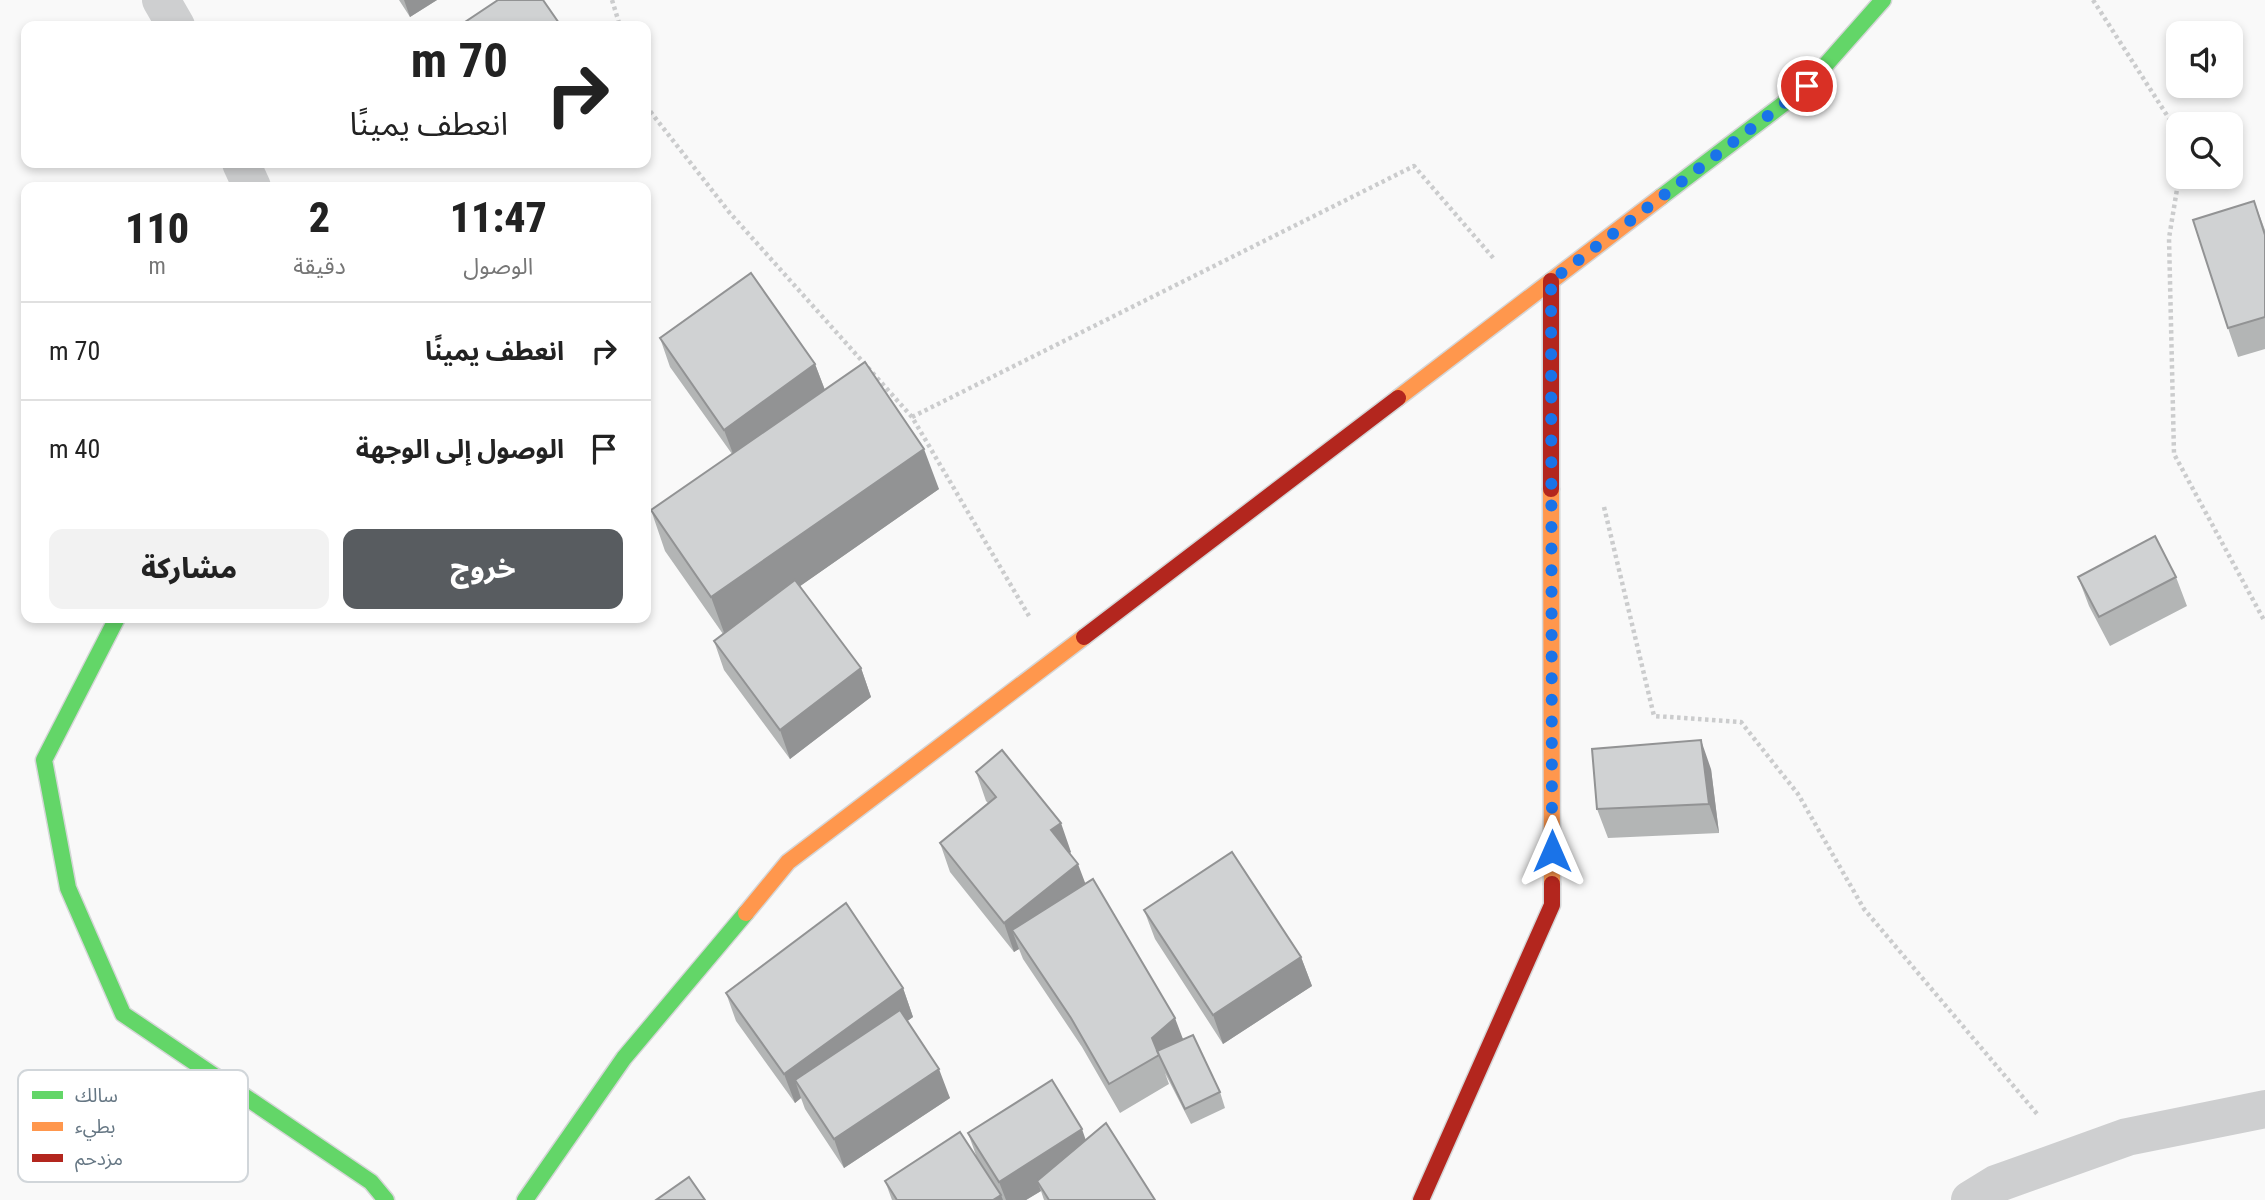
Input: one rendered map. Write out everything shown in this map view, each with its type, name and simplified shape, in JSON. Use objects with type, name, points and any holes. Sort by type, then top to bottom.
[{"type":"street","points":[[161,0],[173,21]]},
{"type":"street","points":[[524,1200],[624,1058],[789,862],[1807,86],[1884,0]]},
{"type":"street","points":[[1422,1200],[1552,905],[1551,281]]},
{"type":"street","points":[[114,623],[44,760],[68,888],[123,1014],[206,1070]]},
{"type":"street","points":[[248,1098],[372,1182],[386,1200]]},
{"type":"street","points":[[1970,1200],[1996,1184],[2127,1137],[2265,1109]]},
{"type":"path","points":[[612,0],[618,21]]},
{"type":"path","points":[[2093,0],[2166,114]]},
{"type":"path","points":[[651,112],[729,212],[912,417],[1055,660]]},
{"type":"path","points":[[912,417],[1414,166],[1529,299]]},
{"type":"path","points":[[2177,189],[2169,238],[2174,454],[2265,622]]},
{"type":"path","points":[[1602,498],[1654,716],[1741,722],[1798,794],[1864,909],[2073,1156]]},
{"type":"building","points":[[498,0],[543,0],[558,21],[466,21]]},
{"type":"building","points":[[2254,201],[2265,235],[2265,317],[2228,328],[2193,220]]},
{"type":"building","points":[[751,273],[815,364],[724,430],[660,338]]},
{"type":"building","points":[[865,362],[924,449],[711,597],[651,510]]},
{"type":"building","points":[[2155,536],[2176,577],[2099,617],[2078,577]]},
{"type":"building","points":[[795,580],[861,668],[780,730],[714,641]]},
{"type":"building","points":[[1701,740],[1709,804],[1597,809],[1592,749]]},
{"type":"building","points":[[1002,750],[1061,823],[1051,830],[1078,864],[1004,923],[940,843],[996,797],[976,772]]},
{"type":"building","points":[[1232,852],[1301,957],[1213,1015],[1144,910]]},
{"type":"building","points":[[1093,879],[1175,1018],[1152,1038],[1159,1055],[1109,1084],[1071,1018],[1012,930]]},
{"type":"building","points":[[846,903],[903,988],[784,1074],[726,993]]},
{"type":"building","points":[[900,1010],[939,1069],[834,1139],[795,1080]]},
{"type":"building","points":[[1193,1035],[1220,1092],[1185,1109],[1157,1051]]},
{"type":"building","points":[[1052,1080],[1082,1129],[999,1182],[968,1133]]},
{"type":"building","points":[[1106,1123],[1155,1200],[1049,1200],[1037,1181]]},
{"type":"building","points":[[960,1132],[1001,1195],[993,1200],[897,1200],[885,1181]]},
{"type":"building","points":[[689,1177],[705,1200],[656,1200]]},
{"type":"traffic: fast","points":[[1661,197],[1807,86],[1883,0]]},
{"type":"traffic: fast","points":[[114,623],[44,760],[68,888],[123,1014],[206,1070]]},
{"type":"traffic: fast","points":[[525,1200],[624,1058],[746,913]]},
{"type":"traffic: fast","points":[[248,1099],[371,1182],[386,1200]]},
{"type":"traffic: slow","points":[[1398,398],[1661,197]]},
{"type":"traffic: slow","points":[[1551,489],[1552,884]]},
{"type":"traffic: slow","points":[[746,913],[788,862],[1084,637]]},
{"type":"traffic: jam","points":[[1551,281],[1551,489]]},
{"type":"traffic: jam","points":[[1084,637],[1398,398]]},
{"type":"traffic: jam","points":[[1421,1200],[1552,905],[1552,884]]},
{"type":"route","points":[[1552,851],[1551,281],[1807,86]]}]
